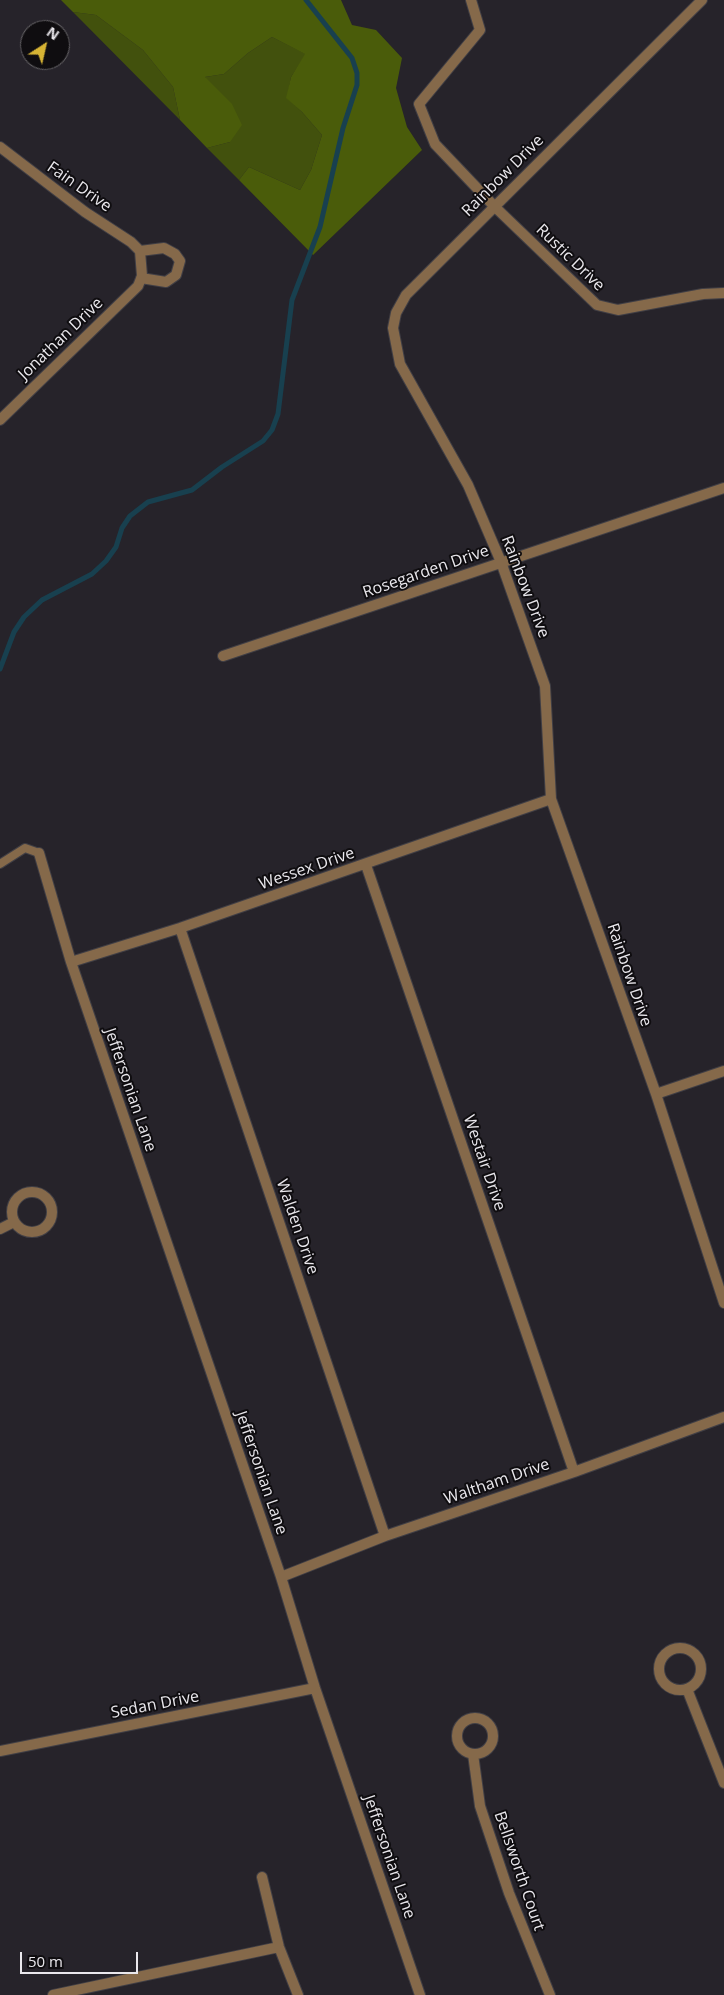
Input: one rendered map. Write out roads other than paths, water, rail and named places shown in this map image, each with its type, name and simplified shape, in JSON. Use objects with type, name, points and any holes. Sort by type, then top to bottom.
[{"type":"street","name":"Rustic Drive","points":[[471,0],[480,30],[418,104],[435,144],[494,206],[597,305],[624,310],[703,294],[724,293]]},
{"type":"street","name":"Rainbow Drive","points":[[702,0],[406,294],[396,313],[393,328],[400,364],[468,485],[501,562],[545,686],[551,799],[656,1094],[724,1303]]},
{"type":"street","name":"Fain Drive","points":[[0,147],[85,212],[131,242],[140,251]]},
{"type":"street","points":[[164,248],[176,254],[180,261],[176,275],[166,282],[141,278],[140,251],[164,248]]},
{"type":"street","name":"Jonathan Drive","points":[[0,420],[138,286],[141,278]]},
{"type":"street","name":"Rosegarden Drive","points":[[223,656],[724,488]]},
{"type":"street","name":"Wessex Drive","points":[[71,962],[180,928],[366,865],[551,799]]},
{"type":"street","name":"Jeffersonian Lane","points":[[39,853],[71,962],[281,1577],[315,1688],[420,1995]]},
{"type":"street","name":"Westair Drive","points":[[366,865],[574,1472]]},
{"type":"street","name":"Walden Drive","points":[[180,928],[385,1536]]},
{"type":"street","points":[[656,1094],[724,1071]]},
{"type":"street","points":[[31,1192],[44,1196],[52,1207],[51,1220],[42,1230],[36,1232],[23,1231],[14,1222],[12,1209],[19,1197],[31,1192]]},
{"type":"street","points":[[0,1229],[14,1222]]},
{"type":"street","name":"Waltham Drive","points":[[281,1577],[385,1536],[574,1472],[724,1417]]},
{"type":"street","points":[[684,1648],[691,1651],[700,1661],[701,1674],[698,1681],[688,1689],[673,1690],[662,1680],[658,1667],[660,1660],[671,1650],[684,1648]]},
{"type":"street","name":"Sedan Drive","points":[[0,1751],[315,1688]]},
{"type":"street","points":[[688,1689],[724,1783]]},
{"type":"street","name":"Bellsworth Court","points":[[473,1754],[480,1806],[509,1893],[550,1995]]},
{"type":"street","points":[[262,1877],[280,1947],[298,1995]]},
{"type":"street","points":[[53,1995],[280,1947]]},
{"type":"lane","points":[[0,864],[25,848],[39,853]]},
{"type":"waterway","points":[[0,669],[14,632],[24,617],[42,600],[92,574],[106,561],[116,547],[122,528],[130,516],[148,502],[192,490],[222,467],[263,441],[272,430],[278,414],[292,300],[320,227],[343,128],[357,85],[357,73],[352,58],[306,0]]}]
